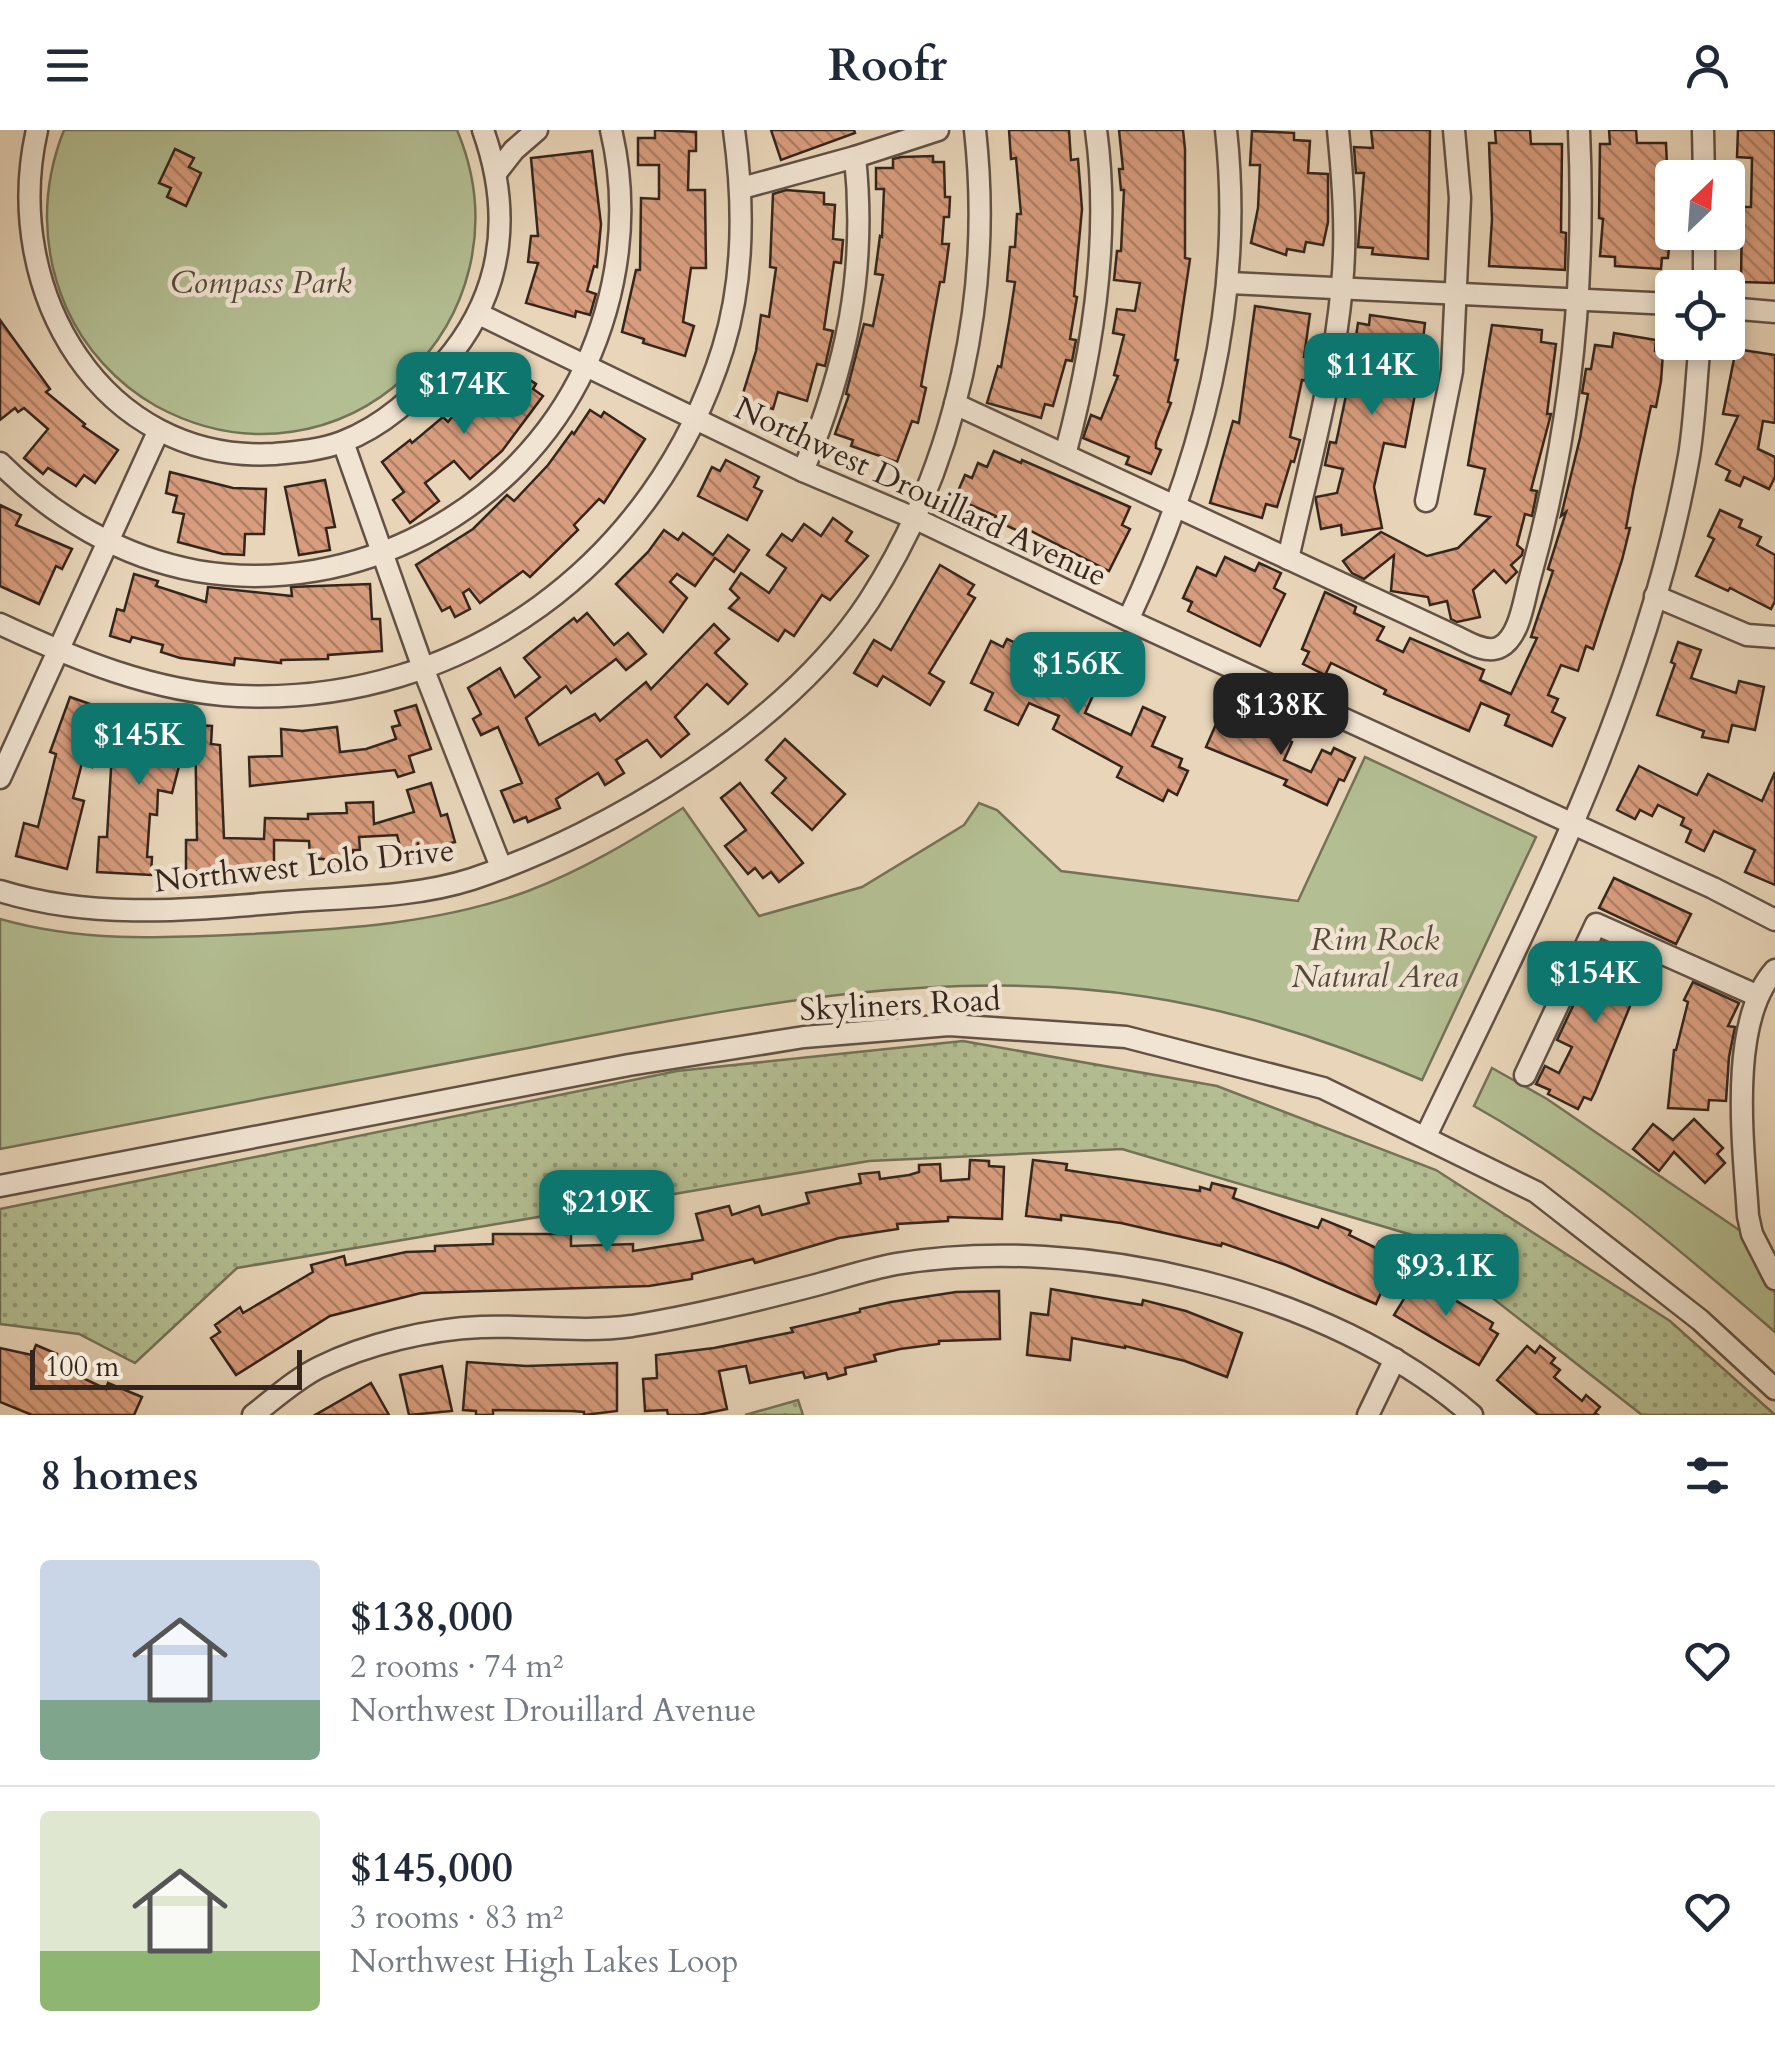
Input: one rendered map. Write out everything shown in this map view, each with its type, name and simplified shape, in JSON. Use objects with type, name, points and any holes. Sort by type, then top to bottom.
[{"type":"street","points":[[34,132],[24,174],[19,229],[26,281],[37,312],[70,365],[116,408],[158,432],[182,442],[259,454],[343,442],[412,398],[433,377],[479,314],[499,252],[501,206],[483,130]]},
{"type":"street","points":[[496,173],[514,150],[538,130]]},
{"type":"street","points":[[0,463],[46,504],[108,541],[161,562],[198,571],[296,573],[339,566],[383,552],[446,523],[478,502],[510,473],[559,415],[602,329],[619,240],[620,204],[611,130]]},
{"type":"street","points":[[0,624],[92,666],[151,682],[234,696],[316,693],[423,668],[470,648],[563,589],[594,562],[648,501],[670,468],[695,420],[724,346],[742,235],[742,188],[734,130]]},
{"type":"street","points":[[742,188],[938,130]]},
{"type":"street","name":"Northwest Lolo Drive","points":[[0,891],[52,905],[136,912],[431,888],[471,879],[576,836],[646,797],[790,694],[869,601],[914,518],[940,456],[977,283],[981,222],[975,130]]},
{"type":"street","points":[[1065,455],[1085,380],[1100,256],[1096,130]]},
{"type":"street","points":[[1128,620],[1157,557],[1197,442],[1220,351],[1229,283],[1233,190],[1226,130]]},
{"type":"street","points":[[1288,559],[1328,375],[1342,290],[1345,251],[1338,130]]},
{"type":"street","points":[[1426,500],[1452,371],[1460,198],[1454,130]]},
{"type":"street","points":[[954,404],[1482,648],[1494,650],[1504,646],[1516,626],[1558,462],[1578,302],[1583,214],[1579,130]]},
{"type":"street","points":[[1703,130],[1704,160]]},
{"type":"street","points":[[802,471],[824,422],[852,316],[861,212],[855,157]]},
{"type":"street","points":[[1229,283],[1655,304]]},
{"type":"street","points":[[1745,309],[1775,312]]},
{"type":"street","name":"Northwest Drouillard Avenue","points":[[479,314],[802,471],[914,518],[1773,915]]},
{"type":"street","points":[[1426,1136],[1572,824],[1626,686],[1655,596],[1689,456],[1698,360]]},
{"type":"street","points":[[3,765],[158,432]]},
{"type":"street","points":[[343,442],[423,668],[501,867]]},
{"type":"street","points":[[1655,596],[1747,635],[1775,638]]},
{"type":"street","points":[[1524,1076],[1596,924],[1758,996]]},
{"type":"street","points":[[1775,970],[1758,996],[1741,1084],[1752,1234],[1775,1279]]},
{"type":"street","name":"Skyliners Road","points":[[0,1186],[714,1050],[804,1037],[949,1025],[1126,1037],[1324,1088],[1536,1192],[1700,1320],[1775,1389]]},
{"type":"street","points":[[253,1415],[319,1367],[405,1337],[480,1327],[600,1330],[695,1316],[896,1264],[988,1256],[1098,1262],[1232,1288],[1316,1318],[1395,1360],[1472,1415]]},
{"type":"street","points":[[1368,1415],[1395,1360]]},
{"type":"green space","name":"Compass Park","points":[[64,130],[457,130],[475,201],[470,267],[445,327],[406,377],[353,413],[292,432],[225,431],[156,406],[128,387],[92,351],[73,322],[58,285],[47,219],[51,174]]},
{"type":"green space","points":[[1365,757],[1536,837],[1422,1080],[1288,1030],[1184,1003],[1068,988],[988,985],[828,996],[749,1007],[0,1149],[0,919],[62,932],[155,937],[320,930],[425,918],[494,902],[548,883],[607,854],[683,808],[759,916],[862,887],[964,825],[979,803],[997,810],[1061,871],[1298,901]]},
{"type":"green space","points":[[963,1041],[1217,1086],[1436,1170],[1670,1321],[1775,1415],[1642,1415],[1412,1235],[1122,1149],[869,1161],[237,1268],[135,1363],[79,1334],[0,1324],[0,1209],[677,1071]]},
{"type":"green space","name":"Rim Rock Natural Area","points":[[1492,1068],[1547,1099],[1745,1234],[1759,1270],[1775,1293],[1775,1332],[1593,1183],[1474,1106]]},
{"type":"green space","points":[[798,1400],[803,1415],[745,1415]]},
{"type":"building","points":[[655,130],[696,132],[696,151],[689,151],[688,190],[705,190],[706,268],[691,268],[683,322],[694,326],[685,356],[622,332],[636,270],[640,270],[641,198],[659,199],[659,165],[638,165],[638,138],[655,138]]},
{"type":"building","points":[[771,130],[854,130],[855,133],[781,160]]},
{"type":"building","points":[[1009,130],[1069,130],[1071,160],[1078,159],[1082,209],[1074,296],[1077,297],[1070,339],[1076,340],[1072,361],[1066,360],[1053,406],[1045,404],[1041,418],[987,403],[998,366],[1001,367],[1015,282],[1007,281],[1010,247],[1015,247],[1017,214],[1021,214]]},
{"type":"building","points":[[1119,130],[1183,130],[1185,149],[1185,258],[1190,259],[1178,360],[1168,402],[1171,403],[1156,442],[1156,448],[1161,450],[1151,474],[1126,464],[1129,457],[1083,438],[1091,415],[1101,419],[1118,376],[1114,375],[1124,335],[1113,333],[1117,309],[1135,311],[1140,283],[1114,280],[1117,251],[1121,251],[1124,190],[1119,169],[1123,169]]},
{"type":"building","points":[[1371,130],[1430,130],[1428,259],[1372,254],[1373,248],[1358,247],[1364,173],[1356,173],[1354,147],[1373,148]]},
{"type":"building","points":[[1495,130],[1530,130],[1531,144],[1562,144],[1561,232],[1566,233],[1565,270],[1489,266],[1489,143],[1496,143]]},
{"type":"building","points":[[1609,130],[1636,130],[1637,143],[1666,143],[1667,160],[1655,160],[1655,250],[1669,250],[1668,258],[1662,258],[1661,269],[1615,266],[1615,257],[1600,256],[1600,144],[1610,144]]},
{"type":"building","points":[[1738,130],[1775,130],[1775,283],[1745,282],[1745,270],[1741,270],[1745,207],[1751,207],[1752,158],[1737,157]]},
{"type":"building","points":[[1252,131],[1294,133],[1294,140],[1310,141],[1308,173],[1328,174],[1328,222],[1323,245],[1306,242],[1304,252],[1287,249],[1286,255],[1251,243],[1260,165],[1250,165]]},
{"type":"building","points":[[175,149],[194,158],[189,167],[201,173],[186,206],[167,197],[171,188],[159,183]]},
{"type":"building","points":[[592,151],[601,224],[597,267],[594,266],[587,291],[596,294],[590,315],[576,311],[575,317],[526,303],[538,263],[528,262],[531,236],[538,236],[531,158]]},
{"type":"building","points":[[933,156],[933,162],[944,162],[945,197],[950,197],[942,244],[949,244],[921,386],[926,388],[918,423],[912,421],[897,462],[851,446],[853,440],[835,434],[849,395],[846,394],[864,324],[873,326],[883,275],[875,274],[882,237],[884,189],[876,189],[876,168],[893,168],[893,159],[901,157]]},
{"type":"building","points":[[786,190],[824,193],[824,204],[835,205],[833,239],[843,240],[841,263],[834,262],[824,329],[833,331],[825,366],[817,364],[807,401],[778,392],[773,409],[741,400],[756,351],[761,315],[769,317],[776,268],[770,267],[773,194]]},
{"type":"building","points":[[1255,306],[1310,314],[1304,357],[1312,358],[1308,381],[1302,380],[1290,437],[1300,440],[1294,462],[1291,461],[1277,507],[1266,504],[1262,518],[1210,503],[1233,421],[1239,423]]},
{"type":"building","points":[[1370,315],[1425,323],[1419,373],[1405,447],[1384,443],[1374,487],[1382,528],[1342,535],[1341,525],[1321,529],[1316,497],[1337,493],[1343,469],[1325,465],[1330,442],[1336,443],[1358,323],[1369,325]]},
{"type":"building","points":[[0,320],[50,389],[46,392],[83,426],[118,450],[95,483],[84,475],[76,486],[48,468],[43,474],[24,458],[48,429],[24,408],[18,412],[15,408],[0,420]]},
{"type":"building","points":[[1492,325],[1542,330],[1541,342],[1556,344],[1547,414],[1551,414],[1531,490],[1537,491],[1532,516],[1525,514],[1517,545],[1523,550],[1522,555],[1511,565],[1517,572],[1506,583],[1494,570],[1473,590],[1480,617],[1457,622],[1451,619],[1447,601],[1430,605],[1428,597],[1391,591],[1394,555],[1364,579],[1352,573],[1343,561],[1381,532],[1427,556],[1458,548],[1490,517],[1475,514],[1485,469],[1468,465]]},
{"type":"building","points":[[1614,333],[1655,340],[1655,360],[1662,360],[1661,381],[1656,407],[1651,406],[1622,560],[1593,649],[1586,646],[1578,671],[1561,665],[1548,695],[1558,699],[1552,712],[1565,718],[1552,746],[1505,725],[1509,715],[1481,703],[1469,731],[1384,694],[1386,690],[1331,663],[1325,675],[1303,664],[1309,652],[1302,649],[1325,592],[1356,607],[1354,613],[1384,627],[1377,640],[1403,652],[1410,638],[1484,670],[1480,680],[1511,694],[1537,638],[1531,637],[1553,571],[1548,569],[1566,512],[1561,516],[1588,394],[1582,393],[1586,369],[1591,369],[1595,345],[1612,347]]},
{"type":"building","points":[[1745,350],[1775,355],[1775,423],[1763,421],[1758,449],[1775,457],[1775,477],[1769,489],[1744,477],[1740,486],[1726,480],[1730,471],[1716,464],[1738,416],[1723,414],[1734,360],[1745,360]]},
{"type":"building","points":[[494,357],[536,384],[533,389],[543,396],[502,451],[470,479],[454,461],[425,483],[439,501],[410,523],[393,500],[404,492],[382,462],[443,417],[448,422],[480,382]]},
{"type":"building","points":[[590,410],[601,417],[604,412],[645,439],[604,503],[599,499],[574,525],[578,530],[530,577],[523,571],[480,603],[469,589],[463,593],[470,609],[455,617],[450,607],[442,611],[416,565],[473,529],[507,495],[514,501],[574,434]]},
{"type":"building","points":[[994,451],[1130,507],[1122,525],[1130,529],[1109,571],[1027,529],[1025,534],[994,520],[996,516],[955,498],[965,475],[972,478],[978,463],[987,467]]},
{"type":"building","points":[[726,460],[759,477],[754,487],[762,491],[747,520],[698,496],[712,467],[720,471]]},
{"type":"building","points":[[170,472],[233,488],[266,489],[264,534],[245,534],[244,555],[223,554],[178,542],[184,514],[173,512],[177,496],[166,493]]},
{"type":"building","points":[[325,480],[335,527],[326,528],[330,550],[299,555],[285,487]]},
{"type":"building","points":[[0,505],[21,515],[16,525],[72,549],[62,569],[56,566],[39,604],[0,586]]},
{"type":"building","points":[[1720,510],[1742,520],[1739,527],[1761,537],[1757,545],[1775,555],[1775,601],[1771,609],[1696,576],[1714,539],[1708,536]]},
{"type":"building","points":[[833,518],[852,532],[846,541],[868,556],[830,600],[822,595],[794,636],[785,630],[778,641],[729,608],[739,598],[730,589],[741,573],[769,593],[786,568],[767,555],[782,534],[792,541],[804,524],[821,536]]},
{"type":"building","points":[[664,530],[678,540],[683,533],[713,555],[728,535],[749,550],[734,572],[715,558],[695,586],[677,574],[670,582],[687,598],[663,632],[616,584]]},
{"type":"building","points":[[1225,557],[1255,571],[1259,563],[1281,573],[1274,588],[1285,594],[1260,646],[1188,611],[1192,602],[1183,598],[1197,567],[1216,576]]},
{"type":"building","points":[[940,565],[974,585],[968,594],[975,598],[929,673],[944,682],[930,705],[883,676],[877,686],[854,673],[874,640],[891,650]]},
{"type":"building","points":[[134,574],[158,581],[156,586],[206,602],[208,587],[292,596],[291,587],[370,584],[372,619],[380,619],[382,651],[281,663],[235,658],[234,665],[180,658],[161,652],[163,645],[110,636],[117,609],[124,611]]},
{"type":"building","points":[[587,613],[614,645],[628,633],[646,654],[626,670],[616,659],[571,693],[566,686],[526,718],[539,745],[595,714],[600,721],[646,682],[651,689],[714,624],[729,639],[715,653],[747,684],[728,704],[707,684],[675,717],[689,734],[661,757],[647,740],[616,760],[624,773],[605,785],[598,773],[556,799],[560,808],[528,822],[526,817],[514,822],[501,791],[522,783],[498,727],[481,735],[473,719],[481,714],[468,688],[500,668],[515,697],[540,677],[524,658],[574,618],[577,622]]},
{"type":"building","points":[[1007,639],[1033,651],[1027,665],[1069,685],[1078,667],[1101,678],[1085,713],[1131,735],[1143,707],[1165,717],[1152,746],[1182,759],[1179,767],[1188,771],[1177,795],[1168,790],[1163,801],[1117,777],[1122,767],[1053,729],[1059,716],[1029,703],[1018,725],[985,710],[993,693],[971,683],[991,641],[1003,647]]},
{"type":"building","points":[[1678,642],[1701,650],[1691,678],[1736,693],[1739,681],[1764,687],[1755,730],[1732,725],[1728,742],[1702,737],[1704,731],[1657,715],[1675,664],[1671,662]]},
{"type":"building","points":[[70,697],[93,705],[86,725],[101,731],[92,767],[82,763],[73,798],[84,801],[67,869],[16,856],[24,823],[38,827],[56,754],[50,752]]},
{"type":"building","points":[[416,705],[431,749],[409,756],[414,772],[398,777],[395,770],[250,786],[249,757],[282,756],[281,729],[337,727],[340,752],[366,749],[396,739],[392,727],[400,725],[395,711]]},
{"type":"building","points":[[128,708],[190,724],[172,793],[158,790],[157,815],[150,814],[147,857],[152,857],[151,875],[97,872],[99,837],[107,837],[113,735],[120,738]]},
{"type":"building","points":[[1249,718],[1268,727],[1272,718],[1290,725],[1284,738],[1292,742],[1284,760],[1311,772],[1322,750],[1331,754],[1334,748],[1355,758],[1327,805],[1284,785],[1287,780],[1206,747],[1217,722],[1242,733]]},
{"type":"building","points":[[195,725],[212,726],[211,744],[220,745],[224,838],[264,839],[265,818],[308,819],[308,814],[347,813],[346,803],[373,802],[374,824],[414,812],[407,790],[431,783],[441,816],[447,814],[455,842],[438,846],[440,851],[404,861],[397,835],[359,837],[360,850],[353,850],[354,868],[334,869],[333,860],[310,858],[309,841],[274,840],[274,872],[186,871],[186,840],[197,840]]},
{"type":"building","points":[[785,739],[845,794],[812,830],[772,793],[786,778],[766,760]]},
{"type":"building","points":[[1639,766],[1697,795],[1708,774],[1762,801],[1775,772],[1775,885],[1745,872],[1755,850],[1714,831],[1704,851],[1686,842],[1691,830],[1681,825],[1684,818],[1658,805],[1652,816],[1640,810],[1635,819],[1617,810]]},
{"type":"building","points":[[740,783],[803,863],[779,882],[771,872],[763,878],[755,868],[748,874],[725,846],[746,830],[721,798]]},
{"type":"building","points":[[1614,878],[1691,914],[1676,944],[1599,908]]},
{"type":"building","points":[[1606,944],[1648,962],[1595,1092],[1591,1100],[1584,1097],[1578,1109],[1536,1084],[1545,1066],[1559,1073],[1572,1047],[1557,1040]]},
{"type":"building","points":[[1693,982],[1739,1003],[1728,1026],[1735,1027],[1726,1101],[1709,1100],[1708,1110],[1668,1108],[1674,1050],[1688,1002],[1684,1000]]},
{"type":"building","points":[[1694,1119],[1723,1148],[1717,1154],[1725,1163],[1705,1183],[1674,1152],[1659,1171],[1633,1149],[1653,1124],[1673,1140]]},
{"type":"building","points":[[970,1160],[1004,1167],[1002,1219],[948,1217],[948,1221],[897,1224],[898,1229],[839,1238],[755,1263],[753,1259],[692,1274],[692,1279],[649,1286],[421,1293],[330,1316],[236,1375],[211,1338],[220,1332],[215,1325],[240,1307],[243,1313],[313,1272],[311,1265],[344,1256],[346,1265],[406,1252],[435,1251],[435,1246],[493,1244],[493,1234],[571,1234],[571,1246],[633,1244],[633,1251],[703,1240],[696,1214],[729,1206],[732,1215],[759,1206],[762,1215],[809,1203],[806,1193],[861,1183],[859,1174],[879,1172],[880,1179],[909,1175],[919,1172],[919,1165],[940,1164],[941,1181],[969,1179]]},
{"type":"building","points":[[1033,1160],[1067,1164],[1066,1170],[1200,1191],[1200,1187],[1210,1190],[1212,1183],[1236,1189],[1233,1198],[1318,1228],[1322,1219],[1351,1231],[1349,1235],[1376,1248],[1379,1242],[1399,1252],[1376,1304],[1286,1265],[1222,1243],[1221,1246],[1121,1223],[1061,1215],[1061,1220],[1026,1216]]},
{"type":"building","points":[[1421,1271],[1458,1294],[1455,1300],[1493,1323],[1490,1329],[1498,1334],[1479,1365],[1394,1315]]},
{"type":"building","points":[[1051,1289],[1142,1305],[1143,1300],[1186,1311],[1242,1333],[1227,1377],[1185,1361],[1072,1338],[1070,1360],[1027,1355],[1031,1313],[1048,1315]]},
{"type":"building","points":[[999,1291],[1000,1339],[939,1341],[874,1355],[876,1361],[845,1368],[846,1374],[828,1379],[826,1373],[805,1378],[803,1372],[750,1383],[746,1366],[719,1371],[727,1409],[698,1415],[645,1411],[643,1379],[657,1378],[656,1355],[793,1332],[791,1328],[891,1302],[956,1292]]},
{"type":"building","points":[[36,1345],[57,1354],[53,1364],[106,1389],[108,1383],[142,1397],[134,1415],[32,1415],[0,1402],[0,1348],[32,1355]]},
{"type":"building","points":[[1527,1346],[1535,1353],[1540,1346],[1555,1358],[1551,1363],[1560,1370],[1554,1377],[1582,1401],[1586,1395],[1600,1407],[1595,1413],[1598,1415],[1538,1415],[1497,1380]]},
{"type":"building","points":[[467,1362],[526,1366],[617,1363],[617,1411],[584,1415],[572,1411],[493,1410],[493,1415],[476,1415],[476,1411],[463,1410]]},
{"type":"building","points":[[442,1366],[452,1411],[409,1415],[400,1375]]},
{"type":"building","points":[[371,1383],[389,1415],[315,1415]]}]
